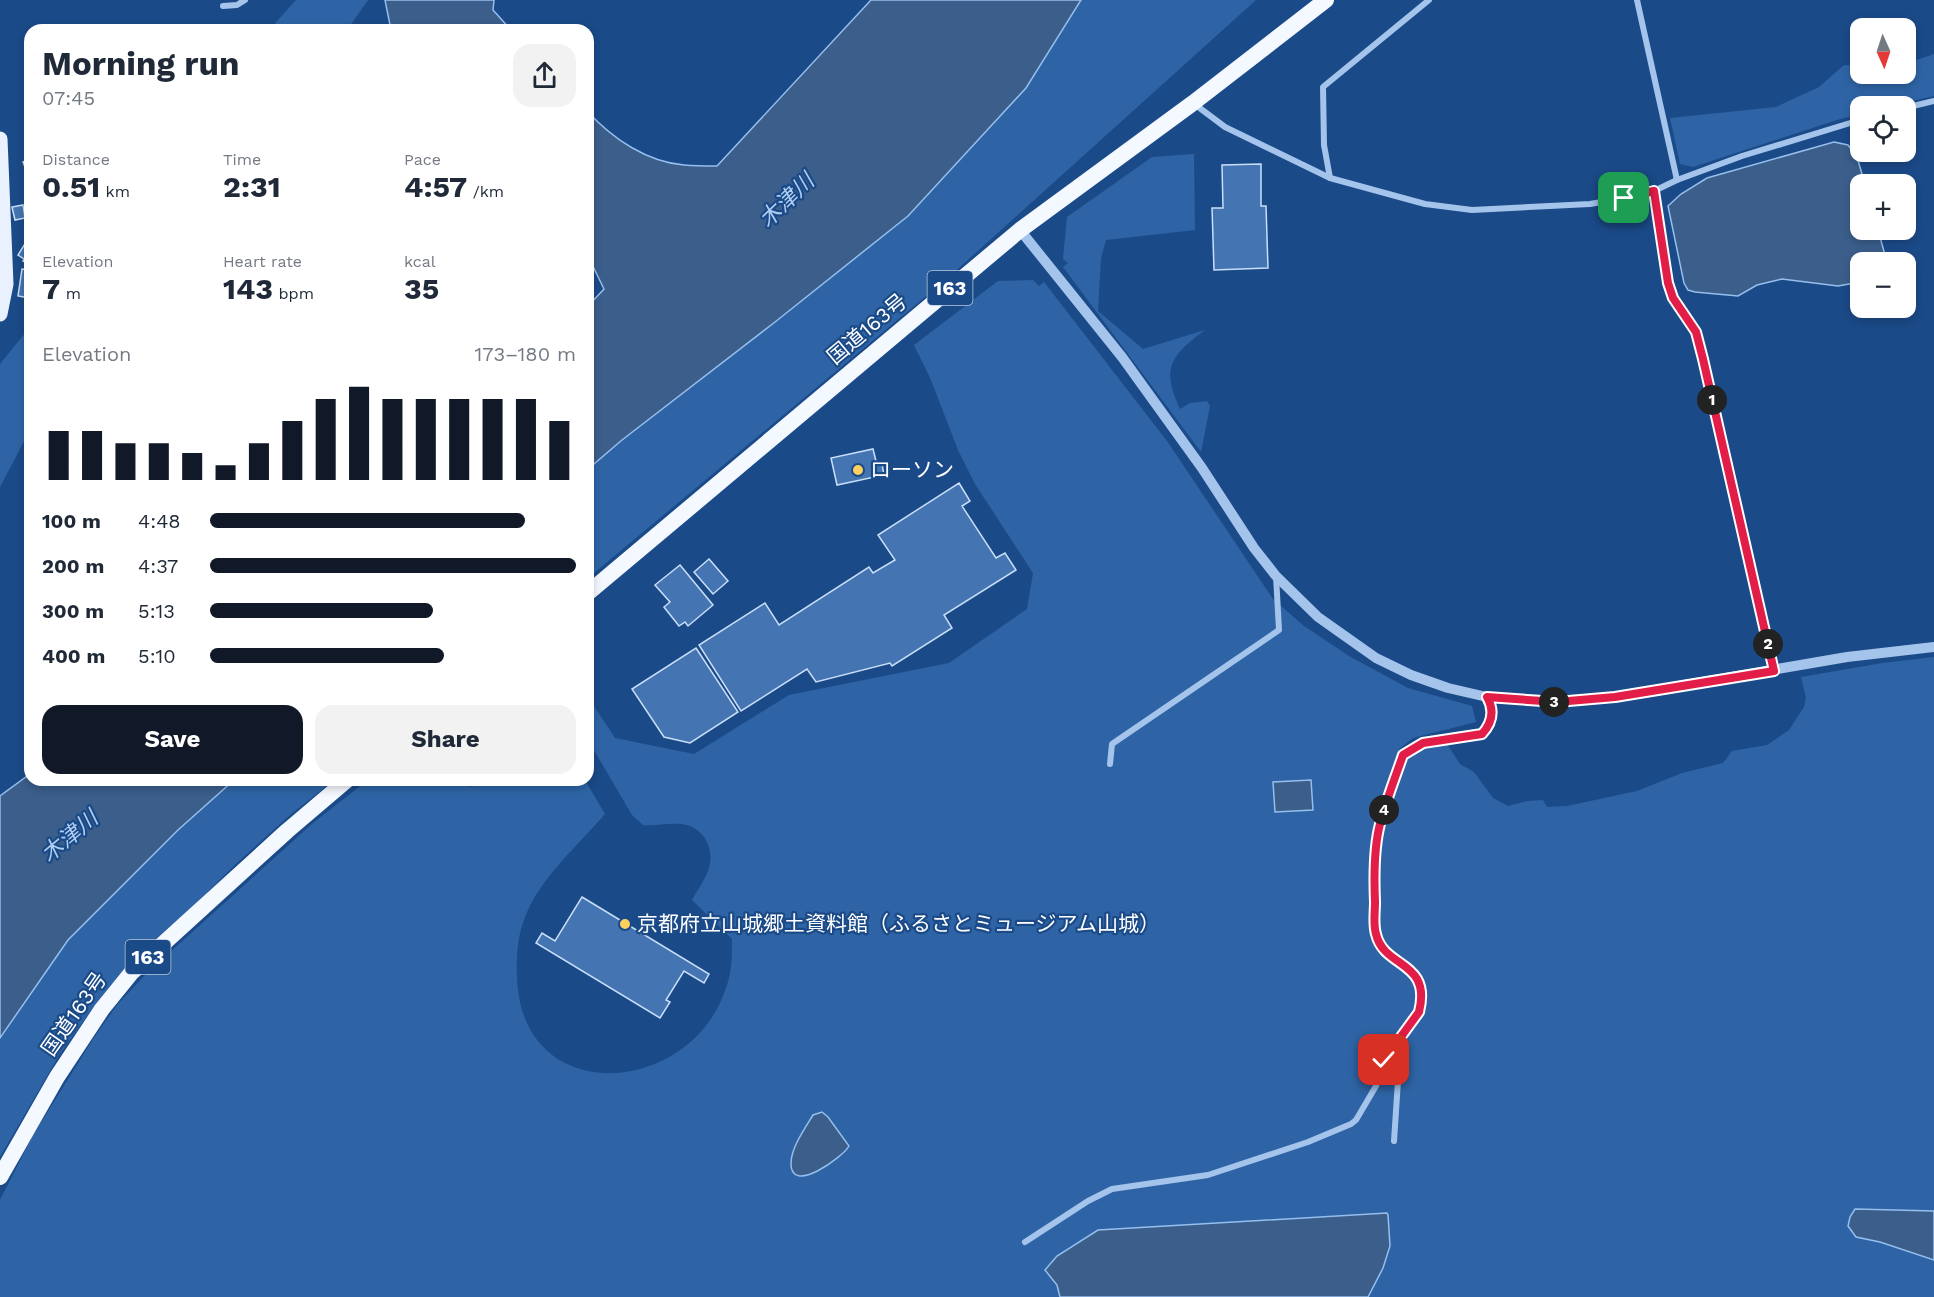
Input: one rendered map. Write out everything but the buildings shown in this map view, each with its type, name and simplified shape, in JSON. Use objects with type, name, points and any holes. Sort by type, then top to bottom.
[{"type":"highway","name":"国道163号","points":[[594,588],[1020,230],[1326,0]]},
{"type":"highway","name":"国道163号","points":[[0,1177],[57,1077],[102,1009],[132,972],[340,786]]},
{"type":"main road","points":[[0,139],[6,284],[0,314]]},
{"type":"street","points":[[223,6],[237,6],[245,0]]},
{"type":"street","points":[[1330,178],[1324,145],[1323,87],[1430,0]]},
{"type":"street","points":[[1636,0],[1677,180]]},
{"type":"street","points":[[1916,105],[1934,101]]},
{"type":"street","points":[[1193,102],[1225,127],[1330,178],[1425,204],[1472,210],[1590,204],[1654,191],[1742,156],[1850,123]]},
{"type":"street","points":[[1654,191],[1668,283],[1673,298],[1696,332],[1774,671]]},
{"type":"street","points":[[1020,230],[1122,357],[1202,468],[1254,548],[1276,576],[1318,618],[1376,658],[1412,675],[1439,685],[1487,697],[1557,702],[1615,697],[1847,657],[1934,647]]},
{"type":"street","points":[[1110,764],[1112,744],[1279,630],[1276,576]]},
{"type":"street","points":[[1025,1242],[1088,1201],[1112,1189],[1208,1174],[1308,1142],[1356,1120],[1376,1086],[1384,1060],[1419,1012],[1422,995],[1413,973],[1386,952],[1376,934],[1374,881],[1379,826],[1403,755],[1423,743],[1482,734],[1492,715],[1487,697]]},
{"type":"street","points":[[1394,1141],[1401,1036]]},
{"type":"shaded area","points":[[296,0],[368,0],[351,24],[274,24]]},
{"type":"shaded area","points":[[1081,0],[1256,0],[949,277],[594,573],[594,464],[908,216],[1026,88]]},
{"type":"shaded area","points":[[1934,54],[1934,96],[1916,100],[1916,96],[1850,96],[1850,117],[1693,167],[1680,164],[1670,118],[1776,107],[1819,87],[1844,65],[1850,65],[1850,84],[1916,84],[1916,60]]},
{"type":"shaded area","points":[[1194,154],[1195,230],[1106,240],[1101,258],[1098,311],[1143,349],[1205,330],[1177,355],[1170,372],[1174,395],[1180,409],[1190,403],[1207,401],[1210,406],[1201,452],[1063,267],[1068,263],[1063,259],[1067,217],[1152,157]]},
{"type":"shaded area","points":[[1033,280],[1039,286],[1044,282],[1167,441],[1273,599],[1304,626],[1349,656],[1408,688],[1472,706],[1476,722],[1413,738],[1398,750],[1404,758],[1424,748],[1447,744],[1460,764],[1474,772],[1493,798],[1508,806],[1543,800],[1547,807],[1567,806],[1637,791],[1682,773],[1723,763],[1732,751],[1767,745],[1789,730],[1804,707],[1806,698],[1801,677],[1934,657],[1934,1211],[1855,1209],[1856,1237],[1880,1242],[1934,1260],[1934,1297],[1368,1297],[1383,1268],[1390,1246],[1057,1285],[1060,1297],[0,1297],[0,1200],[32,1137],[93,1039],[117,1005],[147,973],[313,823],[360,786],[589,786],[605,814],[552,872],[535,897],[522,926],[518,942],[517,976],[525,1019],[546,1050],[575,1067],[610,1073],[645,1067],[679,1051],[707,1024],[728,982],[732,945],[732,939],[692,900],[708,871],[709,847],[702,834],[689,826],[681,824],[643,825],[632,815],[594,750],[594,706],[615,738],[694,754],[789,695],[949,663],[1027,609],[1033,573],[975,484],[958,450],[931,380],[914,345],[998,281]]},
{"type":"shaded area","points":[[24,334],[24,441],[0,487],[0,364]]},
{"type":"shaded area","points":[[227,786],[326,786],[290,815],[190,909],[137,955],[100,998],[60,1054],[0,1157],[0,1038],[68,940],[178,830]]},
{"type":"water","points":[[385,0],[494,0],[493,10],[506,24],[390,24]]},
{"type":"water","name":"木津川","points":[[871,0],[1081,0],[1026,88],[908,216],[594,464],[594,300],[604,289],[594,268],[594,118],[620,140],[644,154],[670,163],[717,166]]},
{"type":"water","points":[[1834,142],[1848,145],[1850,162],[1858,162],[1862,174],[1850,174],[1850,240],[1881,240],[1884,252],[1850,252],[1850,284],[1838,286],[1782,279],[1757,285],[1738,296],[1688,290],[1684,283],[1668,206],[1681,194],[1707,178]]},
{"type":"water","name":"木津川","points":[[24,778],[24,786],[227,786],[178,830],[68,940],[0,1038],[0,796]]},
{"type":"water","points":[[1311,780],[1313,810],[1275,812],[1273,782]]},
{"type":"water","points":[[822,1112],[849,1146],[828,1165],[807,1175],[799,1176],[793,1172],[791,1163],[793,1151],[813,1115]]},
{"type":"water","points":[[1855,1209],[1934,1211],[1934,1260],[1880,1242],[1856,1237],[1848,1226]]},
{"type":"water","points":[[1387,1213],[1390,1246],[1383,1268],[1368,1297],[1060,1297],[1057,1285],[1045,1270],[1057,1256],[1098,1230]]},
{"type":"place","name":"ローソン","points":[[858,470]]},
{"type":"place","name":"京都府立山城郷土資料館（ふるさとミュージアム山城）","points":[[625,924]]},
{"type":"route","points":[[1384,1060],[1419,1012],[1422,995],[1417,979],[1408,967],[1382,947],[1375,927],[1374,881],[1379,826],[1403,755],[1423,743],[1482,734],[1491,721],[1492,715],[1487,697],[1557,702],[1615,697],[1774,671],[1696,332],[1673,298],[1668,283],[1654,191],[1624,198]]}]
